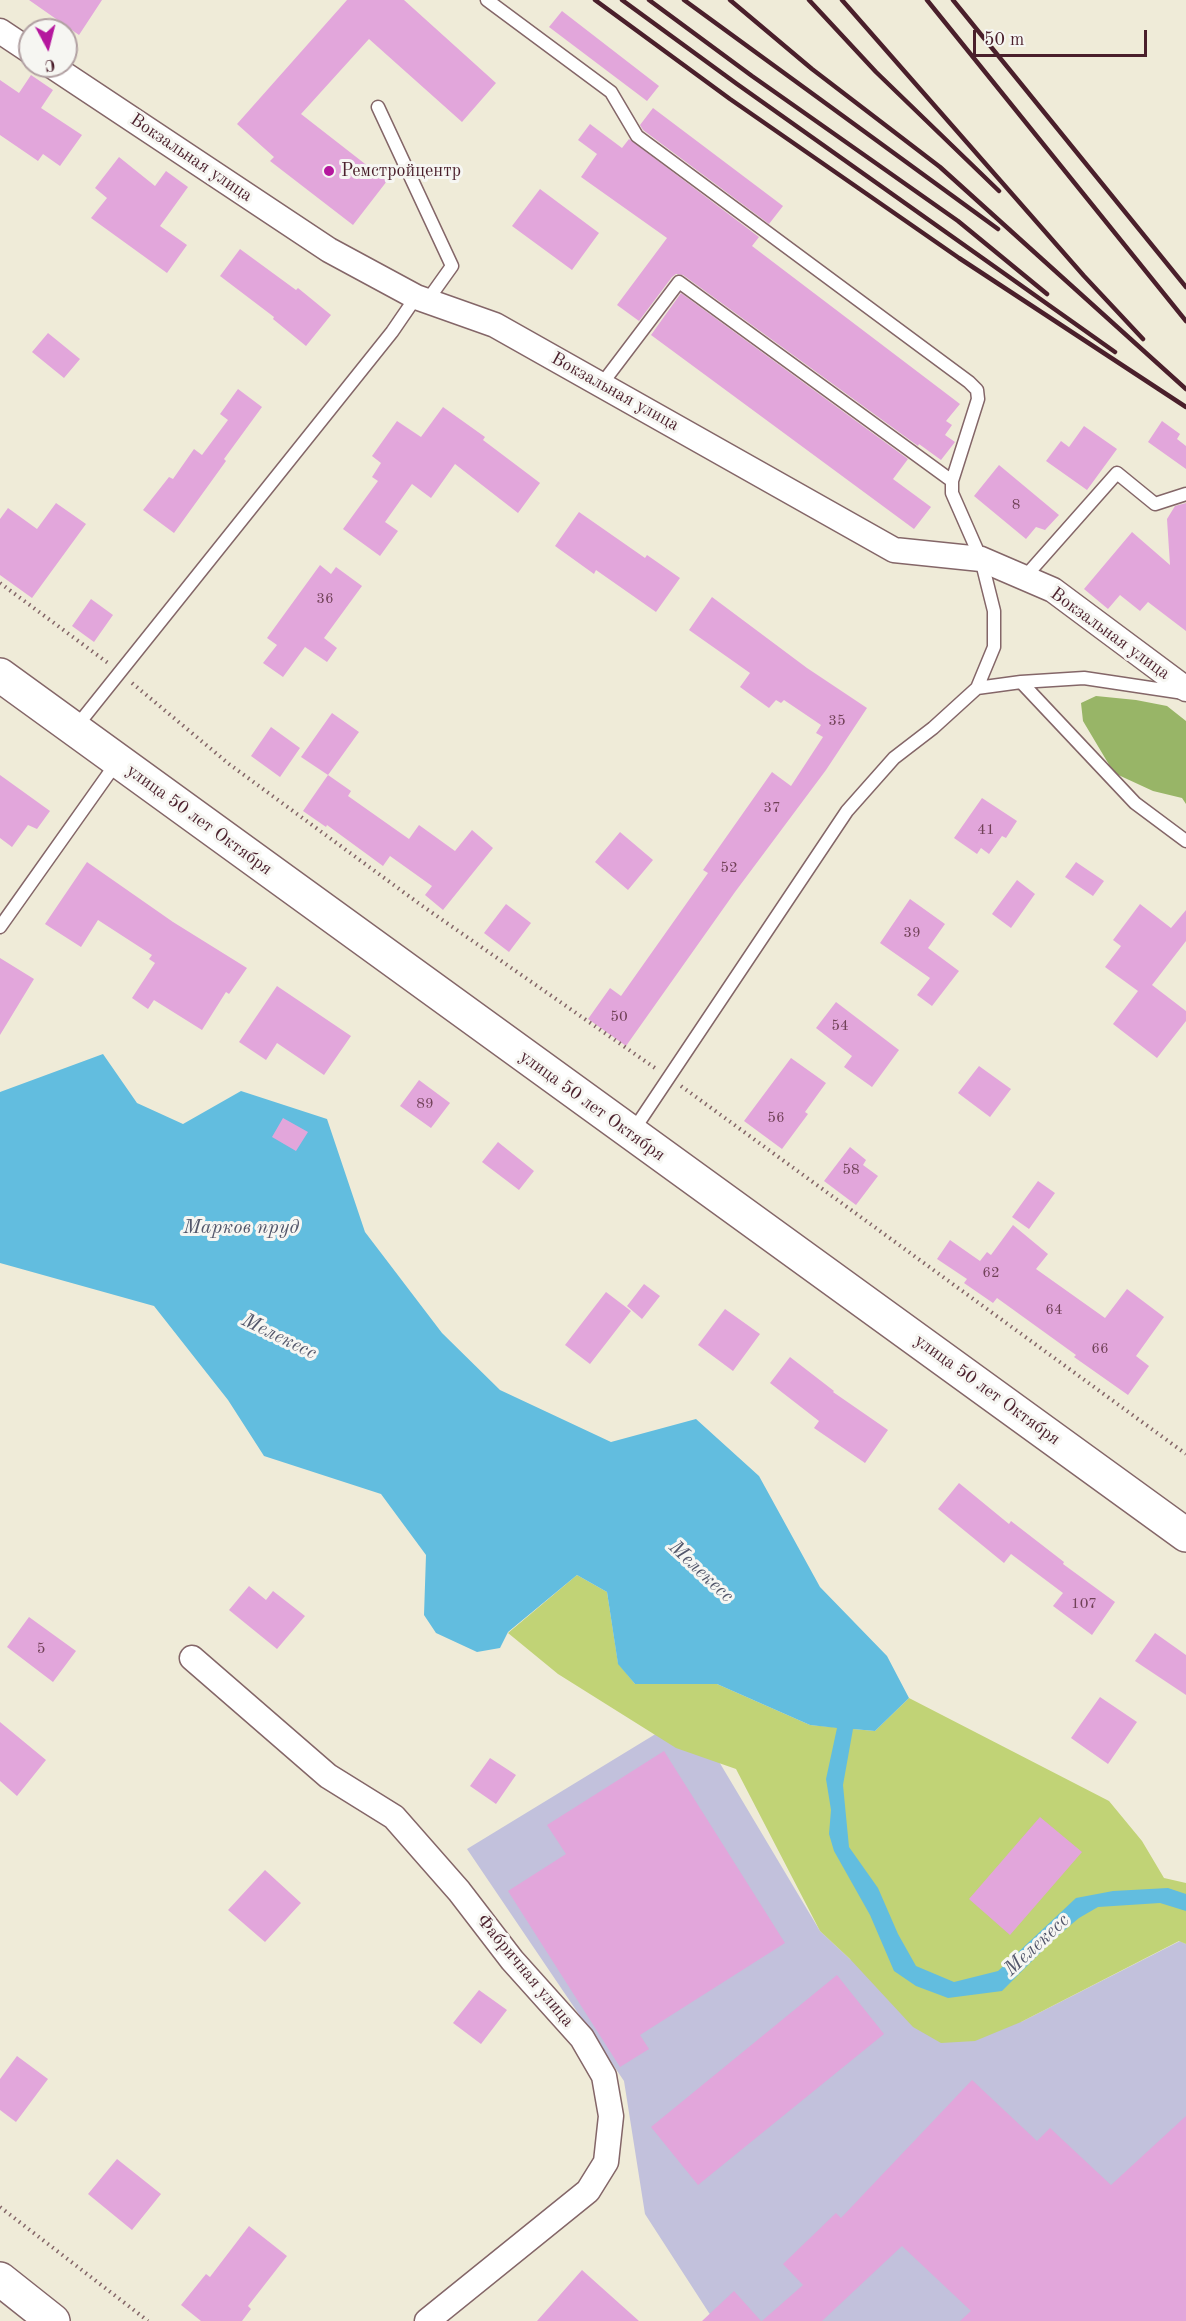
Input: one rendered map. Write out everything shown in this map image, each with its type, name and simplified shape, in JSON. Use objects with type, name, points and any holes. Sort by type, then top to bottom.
[{"type":"main road","name":"улица 50 лет Октября","points":[[0,675],[1186,1535]]},
{"type":"main road","points":[[0,2279],[53,2321]]},
{"type":"street","points":[[0,31],[18,43]]},
{"type":"street","name":"Вокзальная улица","points":[[70,78],[329,250],[421,299],[495,325],[894,550],[981,558],[1053,590],[1186,689]]},
{"type":"street","name":"Фабричная улица","points":[[192,1658],[328,1776],[394,1817],[459,1890],[512,1960],[582,2038],[604,2076],[611,2116],[606,2162],[588,2192],[427,2321]]},
{"type":"lane","points":[[488,0],[611,92],[637,136],[977,390],[978,399],[952,480],[952,493],[981,558],[994,611],[994,647],[977,688],[933,728],[894,758],[847,811],[631,1134]]},
{"type":"lane","points":[[74,730],[392,332],[452,266],[378,107]]},
{"type":"lane","points":[[602,385],[679,282],[952,480]]},
{"type":"lane","points":[[1024,578],[1117,473],[1155,504],[1186,494]]},
{"type":"lane","points":[[977,688],[1021,682],[1084,678],[1186,694]]},
{"type":"lane","points":[[1021,682],[1135,802],[1186,842]]},
{"type":"lane","points":[[0,927],[117,761]]},
{"type":"path","points":[[0,583],[120,672],[229,764],[421,905],[668,1077],[1186,1454]]},
{"type":"path","points":[[0,2207],[148,2321]]},
{"type":"shaded area","points":[[690,1713],[820,1931],[850,1959],[1021,2022],[1180,1941],[1186,1944],[1186,2321],[716,2321],[709,2313],[645,2214],[624,2081],[467,1849]]},
{"type":"green space","points":[[1096,696],[1167,706],[1186,721],[1186,804],[1182,798],[1153,791],[1114,773],[1083,721],[1081,703]]},
{"type":"green space","points":[[577,1575],[607,1592],[618,1663],[635,1684],[717,1684],[810,1725],[875,1731],[909,1698],[1109,1801],[1142,1841],[1164,1878],[1186,1883],[1186,1944],[1179,1941],[1021,2022],[975,2041],[941,2043],[913,2027],[850,1959],[820,1931],[736,1769],[676,1748],[558,1674],[508,1633]]},
{"type":"water","name":"Марков пруд","points":[[103,1054],[137,1103],[183,1124],[241,1091],[327,1119],[365,1232],[442,1333],[500,1390],[611,1442],[696,1419],[759,1476],[820,1587],[887,1656],[909,1698],[875,1731],[853,1729],[843,1785],[849,1847],[878,1888],[898,1934],[916,1966],[954,1982],[998,1971],[1076,1898],[1113,1891],[1168,1888],[1186,1894],[1186,1911],[1160,1903],[1098,1907],[1079,1918],[1054,1939],[1002,1991],[948,1998],[916,1986],[894,1971],[870,1915],[834,1851],[829,1834],[831,1810],[826,1779],[837,1728],[810,1725],[717,1684],[635,1684],[618,1664],[607,1592],[577,1575],[508,1632],[500,1648],[477,1652],[436,1633],[424,1615],[426,1555],[381,1494],[264,1456],[228,1400],[154,1306],[0,1263],[0,1092]]},
{"type":"building","points":[[29,0],[102,0],[79,35],[78,18],[55,18]]},
{"type":"building","points":[[347,0],[404,0],[496,83],[462,122],[369,39],[301,114],[387,181],[353,225],[270,161],[274,157],[237,124]]},
{"type":"building","points":[[562,11],[659,86],[647,101],[549,27]]},
{"type":"building","points":[[29,78],[35,78],[53,90],[41,108],[82,135],[60,166],[43,154],[38,161],[0,135],[0,80],[19,93]]},
{"type":"building","points":[[653,108],[783,206],[769,224],[643,130],[640,125]]},
{"type":"building","points":[[590,124],[622,148],[629,139],[759,237],[752,246],[960,404],[946,421],[952,425],[945,435],[955,442],[941,460],[919,444],[918,446],[683,275],[676,274],[672,277],[639,321],[617,305],[667,238],[581,177],[597,154],[578,140]]},
{"type":"building","points":[[119,157],[155,186],[166,171],[188,187],[160,226],[187,245],[167,273],[91,218],[107,198],[95,188]]},
{"type":"building","points":[[540,189],[599,233],[572,270],[512,226]]},
{"type":"building","points":[[240,249],[296,290],[298,288],[331,315],[306,346],[273,319],[274,317],[220,276]]},
{"type":"building","points":[[681,293],[908,459],[893,479],[931,507],[914,529],[651,335]]},
{"type":"building","points":[[48,333],[80,359],[64,378],[32,352]]},
{"type":"building","points":[[238,389],[262,407],[174,533],[143,510],[169,477],[173,479],[194,449],[202,455],[228,420],[220,414]]},
{"type":"building","points":[[443,407],[485,437],[483,440],[540,483],[518,513],[455,464],[431,498],[412,484],[385,522],[398,531],[380,556],[343,529],[378,481],[372,477],[381,463],[372,456],[397,421],[421,437]]},
{"type":"building","points":[[1162,421],[1180,434],[1177,439],[1186,446],[1186,469],[1148,442]]},
{"type":"building","points":[[1084,426],[1117,449],[1087,490],[1046,461],[1061,441],[1069,447]]},
{"type":"building","points":[[999,465],[1059,515],[1045,530],[1036,527],[1026,539],[974,496]]},
{"type":"building","points":[[56,503],[86,524],[32,598],[0,575],[0,519],[8,508],[37,529]]},
{"type":"building","points":[[1186,503],[1186,631],[1148,602],[1140,611],[1120,595],[1108,609],[1084,589],[1132,532],[1170,565],[1167,519],[1175,506]]},
{"type":"building","points":[[579,512],[645,558],[647,555],[680,578],[656,612],[596,570],[594,574],[555,546]]},
{"type":"building","points":[[320,565],[331,574],[336,567],[362,586],[324,638],[337,648],[327,662],[305,647],[283,677],[263,663],[277,645],[267,638]]},
{"type":"building","points":[[712,597],[807,668],[867,708],[826,770],[735,892],[626,1046],[588,1019],[610,988],[621,996],[708,873],[703,870],[772,772],[791,786],[823,737],[816,733],[821,725],[784,700],[781,703],[776,700],[769,708],[740,687],[750,673],[689,630]]},
{"type":"building","points":[[91,599],[113,615],[94,642],[72,626]]},
{"type":"building","points":[[332,713],[359,732],[328,775],[301,757]]},
{"type":"building","points":[[271,727],[300,748],[280,777],[251,756]]},
{"type":"building","points":[[0,775],[50,811],[37,829],[28,825],[12,847],[0,838]]},
{"type":"building","points":[[328,775],[351,791],[348,796],[409,839],[419,825],[455,851],[472,830],[493,848],[443,910],[425,895],[432,886],[390,856],[383,866],[327,825],[326,827],[303,811]]},
{"type":"building","points":[[982,798],[1017,821],[1006,838],[1002,836],[989,854],[981,848],[977,854],[954,838]]},
{"type":"building","points":[[620,832],[653,860],[628,890],[595,862]]},
{"type":"building","points":[[87,862],[173,922],[247,968],[229,994],[226,992],[202,1030],[154,1000],[148,1009],[132,998],[155,963],[149,959],[152,955],[98,920],[81,947],[45,924]]},
{"type":"building","points":[[1076,862],[1104,881],[1093,896],[1065,877]]},
{"type":"building","points":[[1017,880],[1035,894],[1011,928],[992,914]]},
{"type":"building","points":[[910,899],[945,924],[928,948],[959,971],[932,1006],[917,995],[930,978],[880,943]]},
{"type":"building","points":[[506,904],[531,923],[509,952],[484,933]]},
{"type":"building","points":[[1140,904],[1171,928],[1186,910],[1186,941],[1152,985],[1186,1011],[1186,1021],[1157,1058],[1113,1024],[1138,991],[1105,967],[1121,946],[1113,940]]},
{"type":"building","points":[[0,958],[34,979],[0,1035]]},
{"type":"building","points":[[277,986],[351,1036],[324,1075],[277,1043],[266,1060],[239,1042]]},
{"type":"building","points":[[836,1002],[899,1050],[872,1087],[844,1067],[852,1056],[816,1028]]},
{"type":"building","points":[[791,1058],[826,1083],[805,1112],[808,1114],[782,1149],[744,1121]]},
{"type":"building","points":[[979,1066],[1011,1089],[990,1117],[958,1093]]},
{"type":"building","points":[[419,1080],[450,1103],[431,1128],[400,1106]]},
{"type":"building","points":[[283,1118],[308,1132],[296,1151],[272,1137]]},
{"type":"building","points":[[498,1142],[534,1171],[519,1190],[482,1162]]},
{"type":"building","points":[[850,1147],[866,1160],[863,1165],[878,1176],[856,1205],[824,1181]]},
{"type":"building","points":[[1038,1181],[1055,1193],[1029,1229],[1012,1217]]},
{"type":"building","points":[[1013,1225],[1048,1254],[1036,1269],[1105,1318],[1127,1289],[1164,1317],[1136,1356],[1149,1366],[1128,1395],[997,1298],[993,1303],[964,1283],[967,1279],[937,1259],[950,1240],[980,1261],[987,1252],[991,1255]]},
{"type":"building","points":[[644,1284],[660,1296],[642,1319],[627,1306]]},
{"type":"building","points":[[606,1292],[631,1311],[590,1364],[565,1345]]},
{"type":"building","points":[[725,1309],[760,1334],[733,1371],[698,1345]]},
{"type":"building","points":[[790,1357],[833,1392],[888,1430],[865,1463],[814,1428],[819,1421],[770,1383]]},
{"type":"building","points":[[959,1483],[1009,1524],[1011,1521],[1064,1562],[1063,1564],[1115,1602],[1092,1635],[1053,1606],[1063,1593],[1011,1554],[1004,1563],[938,1509]]},
{"type":"building","points":[[249,1586],[266,1600],[273,1591],[305,1616],[277,1649],[229,1610]]},
{"type":"building","points":[[29,1617],[76,1651],[53,1682],[7,1647]]},
{"type":"building","points":[[1155,1633],[1186,1655],[1186,1695],[1135,1661]]},
{"type":"building","points":[[1100,1697],[1137,1722],[1108,1764],[1071,1738]]},
{"type":"building","points":[[0,1722],[46,1760],[17,1796],[0,1781]]},
{"type":"building","points":[[664,1751],[785,1943],[640,2035],[649,2049],[620,2067],[508,1891],[566,1854],[547,1825]]},
{"type":"building","points":[[490,1758],[516,1775],[496,1804],[470,1786]]},
{"type":"building","points":[[1040,1817],[1082,1852],[1010,1935],[969,1899]]},
{"type":"building","points":[[265,1870],[301,1903],[265,1942],[228,1910]]},
{"type":"building","points":[[837,1975],[884,2034],[698,2185],[651,2127]]},
{"type":"building","points":[[479,1990],[507,2010],[481,2044],[453,2023]]},
{"type":"building","points":[[17,2056],[48,2079],[16,2122],[0,2110],[0,2079]]},
{"type":"building","points":[[972,2080],[1037,2141],[1050,2128],[1111,2185],[1186,2116],[1186,2321],[960,2321],[971,2311],[902,2246],[822,2321],[762,2321],[803,2285],[783,2264],[836,2213],[841,2218]]},
{"type":"building","points":[[117,2159],[161,2194],[132,2230],[88,2194]]},
{"type":"building","points":[[249,2226],[287,2256],[248,2306],[251,2309],[242,2321],[201,2321],[181,2305],[206,2274],[210,2277]]},
{"type":"building","points":[[582,2270],[639,2321],[537,2321]]},
{"type":"building","points":[[734,2291],[761,2321],[702,2321]]},
{"type":"railway","points":[[595,0],[730,99],[959,258],[1186,407]]},
{"type":"railway","points":[[622,0],[1115,352]]},
{"type":"railway","points":[[649,0],[752,76],[958,221],[1047,294]]},
{"type":"railway","points":[[684,0],[998,229]]},
{"type":"railway","points":[[730,0],[812,69],[940,167],[1186,389]]},
{"type":"railway","points":[[809,0],[876,72],[999,191]]},
{"type":"railway","points":[[842,0],[1084,276],[1143,339]]},
{"type":"railway","points":[[927,0],[1186,321]]},
{"type":"railway","points":[[953,0],[1186,287]]},
{"type":"place","name":"Ремстройцентр","points":[[329,171]]},
{"type":"water label","name":"Мелекесс","points":[[279,1337]]},
{"type":"water label","name":"Мелекесс","points":[[701,1572]]},
{"type":"water label","name":"Мелекесс","points":[[1037,1945]]}]
